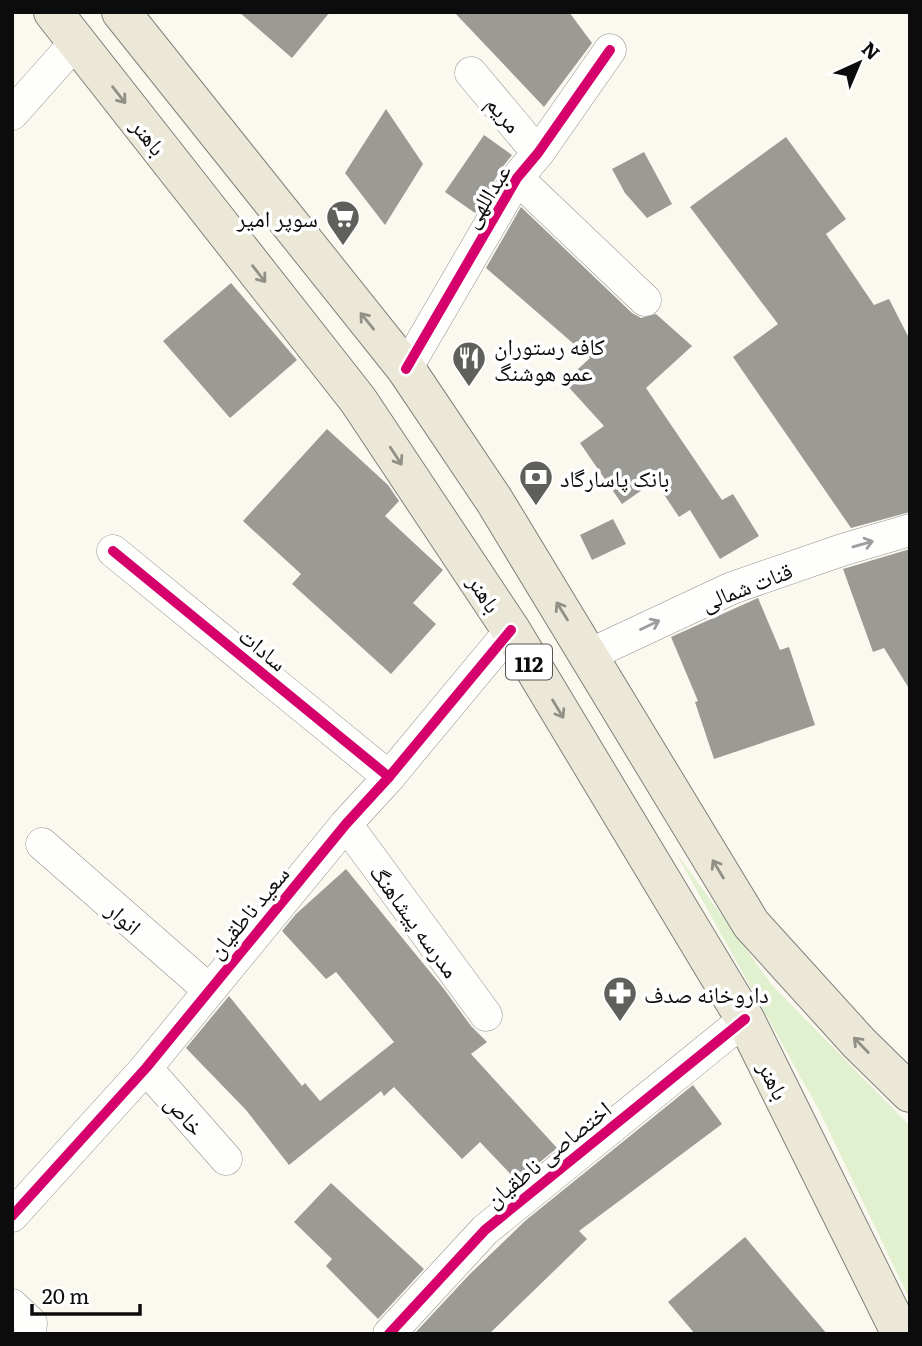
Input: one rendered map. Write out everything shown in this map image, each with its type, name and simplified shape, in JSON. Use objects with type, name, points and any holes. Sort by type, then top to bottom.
[{"type":"main road","name":"باهنر","points":[[53,12],[358,400],[511,631],[745,1019],[894,1331]]},
{"type":"main road","name":"112","points":[[121,12],[406,369],[494,500],[751,923],[859,1043],[910,1093]]},
{"type":"street","points":[[12,114],[76,42]]},
{"type":"street","name":"عبداللهی","points":[[406,369],[517,178],[538,153],[610,50]]},
{"type":"street","name":"مریم","points":[[471,73],[538,153]]},
{"type":"street","points":[[517,178],[645,300]]},
{"type":"street","name":"قنات شمالى","points":[[589,655],[732,588],[910,530]]},
{"type":"street","name":"سادات","points":[[113,551],[389,777]]},
{"type":"street","name":"سعید ناطقیان","points":[[12,1216],[146,1068],[346,824],[389,777],[511,631]]},
{"type":"street","name":"مدرسه پیشاهنگ","points":[[346,824],[486,1015]]},
{"type":"street","name":"انوار","points":[[42,844],[209,990]]},
{"type":"street","name":"اختصاصی ناطقیان","points":[[389,1334],[485,1230],[745,1019]]},
{"type":"street","name":"خاص","points":[[146,1068],[226,1159]]},
{"type":"street","points":[[12,1305],[31,1323],[30,1334]]},
{"type":"green space","points":[[675,851],[772,985],[910,1126],[910,1300],[819,1110]]},
{"type":"building","points":[[239,12],[330,12],[292,58]]},
{"type":"building","points":[[454,12],[569,12],[592,43],[544,107]]},
{"type":"building","points":[[386,109],[423,164],[385,225],[345,173]]},
{"type":"building","points":[[484,135],[512,155],[475,213],[445,192]]},
{"type":"building","points":[[786,137],[846,219],[826,234],[874,305],[889,299],[910,340],[910,512],[851,528],[733,357],[778,324],[690,207]]},
{"type":"building","points":[[644,152],[672,204],[647,218],[625,193],[612,169]]},
{"type":"building","points":[[521,207],[632,313],[641,318],[656,314],[692,346],[646,388],[722,500],[733,494],[759,536],[720,559],[690,510],[679,517],[655,481],[622,504],[580,443],[604,426],[564,382],[590,358],[486,268]]},
{"type":"building","points":[[231,283],[297,360],[230,418],[163,341]]},
{"type":"building","points":[[327,429],[388,485],[399,501],[385,516],[443,570],[413,603],[436,624],[391,674],[292,584],[301,574],[243,521]]},
{"type":"building","points":[[613,519],[626,544],[592,560],[580,535]]},
{"type":"building","points":[[910,549],[910,690],[884,648],[873,652],[843,569]]},
{"type":"building","points":[[758,598],[780,650],[789,647],[815,725],[714,759],[695,702],[698,701],[671,637]]},
{"type":"building","points":[[346,869],[471,1026],[487,1042],[471,1054],[557,1148],[517,1181],[480,1142],[462,1159],[394,1087],[384,1096],[381,1091],[289,1165],[246,1110],[186,1048],[229,996],[302,1086],[305,1083],[320,1101],[394,1042],[336,972],[326,979],[282,931],[296,914]]},
{"type":"building","points":[[693,1085],[722,1124],[579,1231],[587,1239],[489,1334],[414,1334],[469,1275],[525,1221]]},
{"type":"building","points":[[331,1183],[424,1269],[378,1319],[326,1266],[332,1259],[294,1222]]},
{"type":"building","points":[[745,1237],[827,1334],[695,1334],[668,1302]]},
{"type":"cycle path","points":[[406,369],[517,178],[538,153],[610,50]]},
{"type":"cycle path","points":[[113,551],[389,777]]},
{"type":"cycle path","points":[[12,1216],[146,1068],[346,824],[389,777],[511,630]]},
{"type":"cycle path","points":[[389,1334],[485,1230],[745,1019]]},
{"type":"place","name":"سوپر امیر","points":[[343,247]]},
{"type":"place","name":"کافه رستوران عمو هوشنگ","points":[[469,388]]},
{"type":"place","name":"بانک پاسارگاد","points":[[536,507]]},
{"type":"place","name":"داروخانه صدف","points":[[620,1023]]}]
